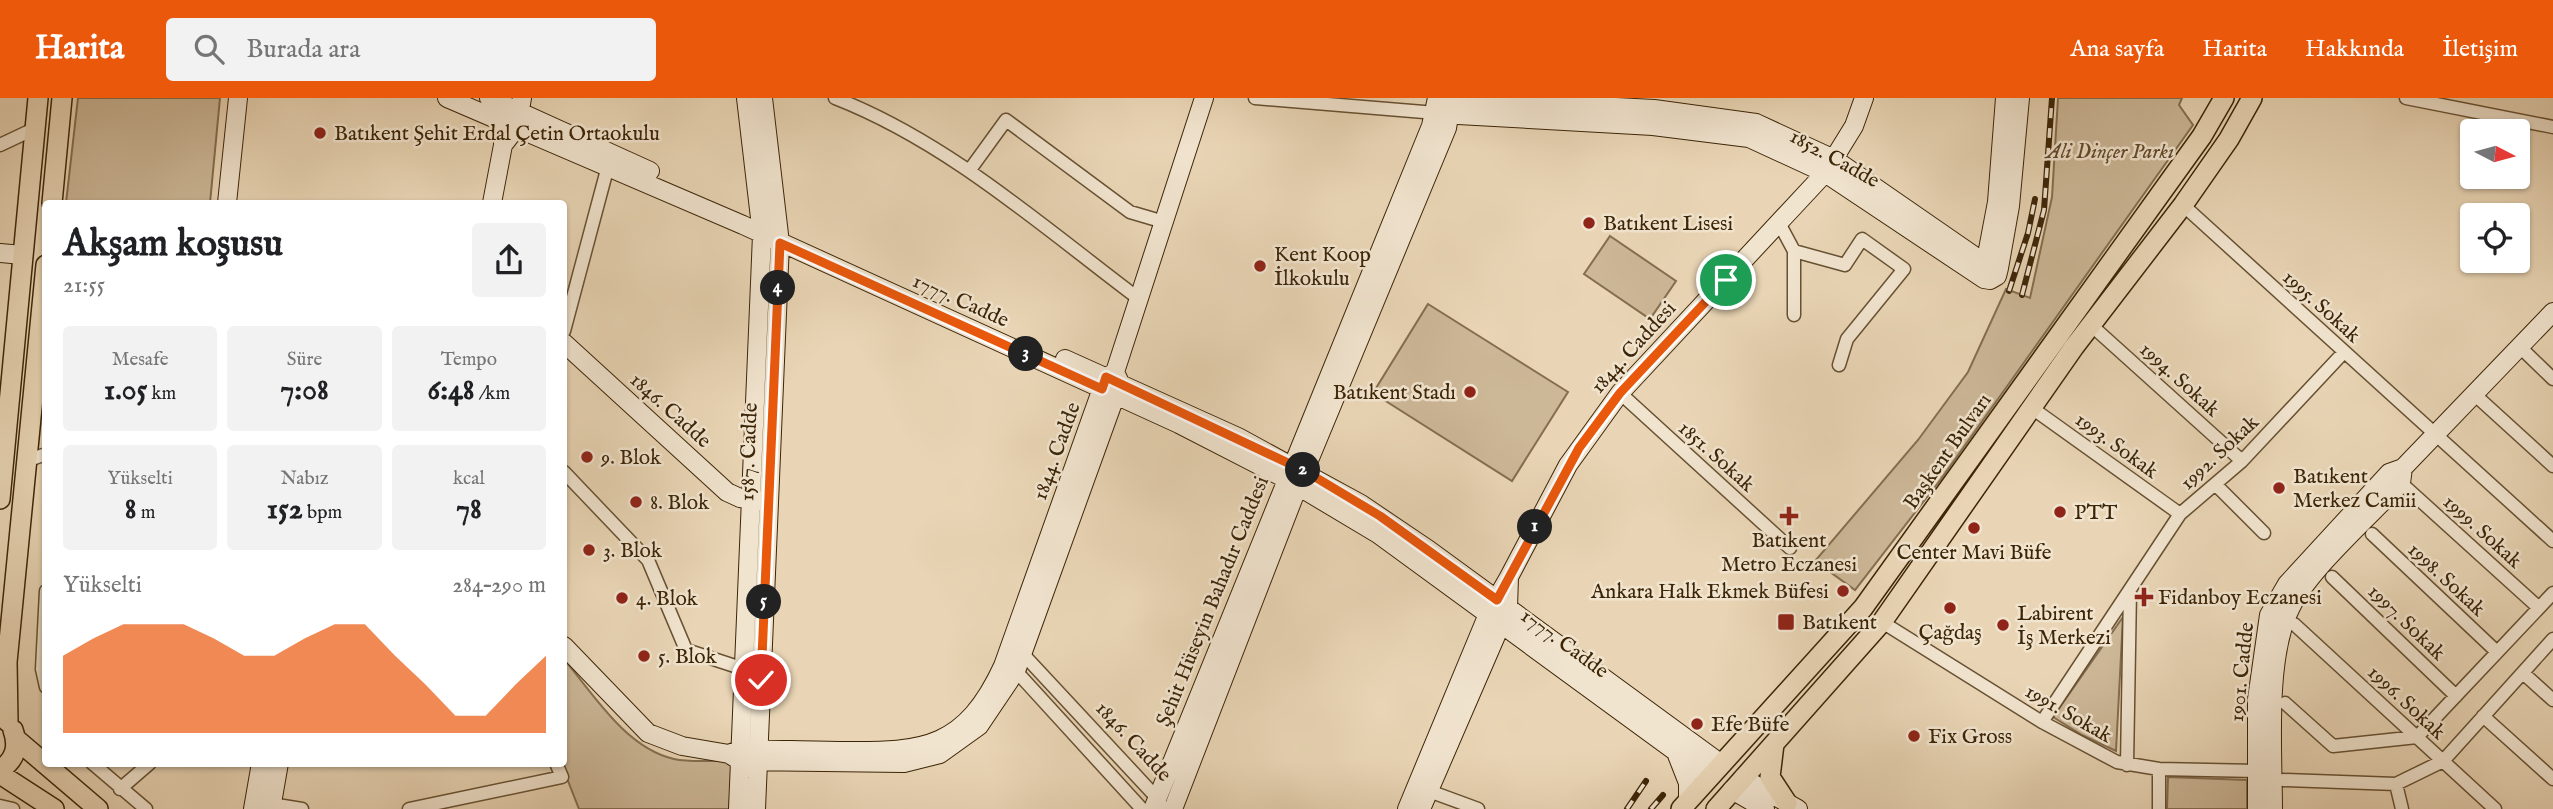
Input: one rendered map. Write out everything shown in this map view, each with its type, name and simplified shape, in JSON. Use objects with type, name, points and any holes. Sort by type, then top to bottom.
[{"type":"main road","points":[[0,499],[38,98]]},
{"type":"main road","points":[[52,200],[62,98]]},
{"type":"main road","name":"Başkent Bulvarı","points":[[1685,804],[1863,608],[2202,136],[2224,98]]},
{"type":"main road","points":[[1716,809],[1882,622],[2091,325],[2183,205],[2229,139],[2252,98]]},
{"type":"main road","points":[[42,304],[7,662],[8,726],[15,755],[0,772],[54,809]]},
{"type":"main road","points":[[8,726],[42,757]]},
{"type":"main road","points":[[1774,743],[1770,777],[1792,806]]},
{"type":"main road","points":[[52,767],[98,809]]},
{"type":"main road","points":[[1715,769],[1738,784]]},
{"type":"street","points":[[227,200],[238,98]]},
{"type":"street","name":"1777. Cadde","points":[[447,98],[508,109],[771,232],[1112,384],[1380,516],[1675,752],[1715,769]]},
{"type":"street","name":"1587. Cadde","points":[[746,98],[771,232]]},
{"type":"street","name":"1587. Cadde","points":[[738,809],[745,755],[760,501],[771,232],[763,98]]},
{"type":"street","points":[[835,98],[873,114],[969,171],[1139,299]]},
{"type":"street","points":[[1112,384],[1204,98]]},
{"type":"street","points":[[1255,98],[1445,103]]},
{"type":"street","name":"1844. Caddesi","points":[[1498,611],[1509,577],[1568,465],[1620,393],[1830,166],[1858,119],[1864,98]]},
{"type":"street","points":[[1988,267],[1997,202],[2005,98]]},
{"type":"street","points":[[1988,267],[2010,206],[2020,98]]},
{"type":"street","points":[[2406,98],[2553,127]]},
{"type":"street","name":"1852. Cadde","points":[[1445,103],[1654,103],[1748,121],[1830,166],[1988,267]]},
{"type":"street","name":"1852. Cadde","points":[[1445,103],[1724,133],[1754,140],[1830,166]]},
{"type":"street","name":"Şehit Hüseyin Bahadır Caddesi","points":[[1158,805],[1445,103]]},
{"type":"street","points":[[493,200],[508,109]]},
{"type":"street","name":"1777. Cadde","points":[[508,109],[608,166],[771,232]]},
{"type":"street","points":[[969,171],[1006,120],[1130,212],[1164,222]]},
{"type":"street","points":[[0,145],[36,128]]},
{"type":"street","points":[[567,320],[608,166]]},
{"type":"street","name":"1995. Sokak","points":[[2183,205],[2553,541]]},
{"type":"street","points":[[1779,223],[1794,251],[1794,315]]},
{"type":"street","points":[[1794,251],[1845,265],[1862,239],[1904,269],[1847,340],[1839,365]]},
{"type":"street","points":[[0,253],[23,255]]},
{"type":"street","name":"1901. Cadde","points":[[2273,809],[2274,699],[2286,618],[2303,589],[2435,435],[2553,312]]},
{"type":"street","name":"1994. Sokak","points":[[2091,325],[2242,461]]},
{"type":"street","name":"1846. Cadde","points":[[567,346],[727,492],[760,501]]},
{"type":"street","points":[[2520,347],[2553,379]]},
{"type":"street","name":"1992. Sokak","points":[[2042,722],[2180,514],[2242,461],[2344,352]]},
{"type":"street","name":"1844. Cadde","points":[[567,649],[648,733],[682,746],[745,755],[892,764],[928,758],[958,744],[979,726],[1010,669],[1112,384]]},
{"type":"street","name":"1851. Sokak","points":[[1620,393],[1790,548]]},
{"type":"street","points":[[2474,394],[2553,466]]},
{"type":"street","name":"1993. Sokak","points":[[2032,408],[2180,514]]},
{"type":"street","points":[[26,461],[42,455]]},
{"type":"street","name":"1901. Cadde","points":[[2257,809],[2258,694],[2264,638],[2272,607],[2287,584],[2389,473],[2402,475]]},
{"type":"street","points":[[567,475],[648,560],[686,650],[744,669]]},
{"type":"street","name":"Şehit Hüseyin Bahadır Caddesi","points":[[1173,809],[1295,475]]},
{"type":"street","name":"1999. Sokak","points":[[2402,475],[2539,608]]},
{"type":"street","points":[[2216,485],[2264,533]]},
{"type":"street","name":"1587. Cadde","points":[[755,809],[745,755],[744,669],[760,501]]},
{"type":"street","name":"1998. Sokak","points":[[2372,534],[2497,652]]},
{"type":"street","name":"1997. Sokak","points":[[2332,577],[2456,696]]},
{"type":"street","points":[[2127,765],[2130,588]]},
{"type":"street","points":[[2286,703],[2333,746],[2417,737],[2553,593]]},
{"type":"street","points":[[1421,809],[1498,611]]},
{"type":"street","points":[[1407,809],[1498,611]]},
{"type":"street","name":"1777. Cadde","points":[[1498,611],[1715,769]]},
{"type":"street","name":"1991. Sokak","points":[[1882,622],[2042,722],[2109,759],[2127,765],[2159,769],[2257,771]]},
{"type":"street","name":"1996. Sokak","points":[[2294,624],[2495,809]]},
{"type":"street","points":[[2283,780],[2396,784],[2443,761],[2553,639]]},
{"type":"street","name":"1846. Cadde","points":[[1016,651],[1158,805]]},
{"type":"street","name":"1846. Cadde","points":[[1010,669],[1142,809]]},
{"type":"street","points":[[2523,673],[2553,700]]},
{"type":"street","points":[[2483,716],[2553,779]]},
{"type":"street","points":[[1675,752],[1688,783],[1685,804]]},
{"type":"street","points":[[96,767],[146,809]]},
{"type":"street","points":[[120,789],[145,767]]},
{"type":"street","points":[[253,809],[260,767]]},
{"type":"street","points":[[278,767],[271,807],[302,809]]},
{"type":"street","points":[[409,809],[562,777],[558,767]]},
{"type":"street","points":[[2159,769],[2159,809]]},
{"type":"street","points":[[1738,784],[1792,806]]},
{"type":"street","points":[[1738,784],[1765,809]]},
{"type":"street","points":[[2396,784],[2402,809]]},
{"type":"street","points":[[1429,791],[1478,809]]},
{"type":"street","points":[[0,806],[13,809]]},
{"type":"green space","points":[[78,98],[220,98],[210,200],[66,200]]},
{"type":"green space","name":"Ali Dinçer Parkı","points":[[2058,98],[2182,98],[2179,105],[2193,125],[1941,479],[1855,590],[1815,561],[1918,440],[1968,372],[2006,289],[2030,298],[2052,197]]},
{"type":"green space","points":[[1610,236],[1676,281],[1650,319],[1584,274]]},
{"type":"green space","name":"Batıkent Stadı","points":[[1428,304],[1568,392],[1512,481],[1373,393]]},
{"type":"green space","points":[[2123,617],[2116,751],[2053,717]]},
{"type":"green space","points":[[567,663],[599,704],[641,744],[674,759],[733,761],[729,809],[579,809],[563,767],[567,767]]},
{"type":"green space","points":[[2168,777],[2247,780],[2247,809],[2167,809]]},
{"type":"railway","points":[[2022,295],[2044,210],[2052,98]]},
{"type":"railway","points":[[2009,291],[2028,233],[2035,199]]},
{"type":"railway","points":[[1627,809],[1646,781]]},
{"type":"railway","points":[[1651,809],[1663,795]]},
{"type":"place","name":"Batıkent Şehit Erdal Çetin Ortaokulu","points":[[320,133]]},
{"type":"place","name":"Batıkent Lisesi","points":[[1589,223]]},
{"type":"place","name":"Kent Koop İlkokulu","points":[[1260,266]]},
{"type":"place","name":"Batıkent Stadı","points":[[1470,392]]},
{"type":"place","name":"9. Blok","points":[[587,457]]},
{"type":"place","name":"Batıkent Merkez Camii","points":[[2279,488]]},
{"type":"place","name":"8. Blok","points":[[636,502]]},
{"type":"place","name":"PTT","points":[[2060,512]]},
{"type":"place","name":"Batıkent Metro Eczanesi","points":[[1789,516]]},
{"type":"place","name":"Center Mavi Büfe","points":[[1974,528]]},
{"type":"place","name":"3. Blok","points":[[589,550]]},
{"type":"place","name":"Ankara Halk Ekmek Büfesi","points":[[1843,591]]},
{"type":"place","name":"Fidanboy Eczanesi","points":[[2144,597]]},
{"type":"place","name":"4. Blok","points":[[622,598]]},
{"type":"place","name":"Çağdaş","points":[[1950,608]]},
{"type":"place","name":"Batıkent","points":[[1786,622]]},
{"type":"place","name":"Labirent İş Merkezi","points":[[2003,625]]},
{"type":"place","name":"5. Blok","points":[[644,656]]},
{"type":"place","name":"Efe Büfe","points":[[1697,724]]},
{"type":"place","name":"Fix Gross","points":[[1914,736]]},
{"type":"route","points":[[761,680],[780,243],[1102,389],[1106,377],[1271,453],[1380,516],[1497,600],[1579,448],[1620,393],[1726,280]]}]
